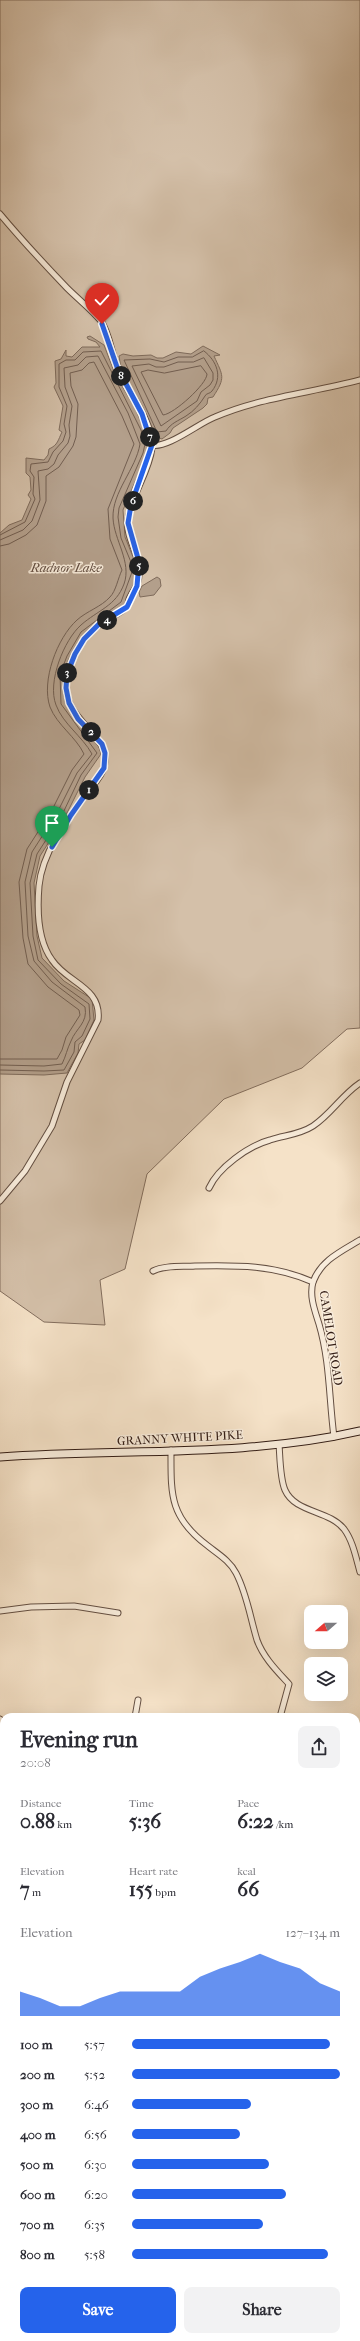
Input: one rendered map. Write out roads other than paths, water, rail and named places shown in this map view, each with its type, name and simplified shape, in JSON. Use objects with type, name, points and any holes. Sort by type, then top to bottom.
[{"type":"main road","name":"GRANNY WHITE PIKE","points":[[0,1457],[278,1444],[334,1437],[360,1431]]},
{"type":"street","points":[[0,214],[102,324],[117,367],[142,414],[152,445],[131,505],[128,523],[139,562],[137,586],[127,607],[99,624],[84,639],[75,654],[67,674],[66,688],[69,703],[78,719],[102,744],[105,753],[104,768],[71,815],[52,847],[47,857],[39,888],[41,930],[50,959],[59,969],[94,996],[99,1010],[98,1020],[67,1082],[52,1126],[25,1171],[0,1201]]},
{"type":"street","points":[[152,445],[162,446],[195,426],[230,411],[360,380]]},
{"type":"street","points":[[208,1188],[219,1173],[252,1149],[270,1140],[299,1134],[316,1124],[345,1094],[360,1083]]},
{"type":"street","name":"CAMELOT ROAD","points":[[334,1437],[324,1347],[313,1302],[313,1282],[329,1259],[360,1240]]},
{"type":"street","points":[[153,1271],[161,1268],[187,1266],[258,1266],[284,1271],[313,1282]]},
{"type":"street","points":[[278,1444],[285,1490],[296,1503],[334,1520],[344,1528],[353,1548],[360,1572]]},
{"type":"street","points":[[171,1450],[173,1498],[179,1517],[194,1536],[228,1562],[236,1572],[248,1603],[258,1641],[270,1662],[289,1684],[281,1713]]},
{"type":"street","points":[[0,1611],[31,1607],[74,1606],[118,1613]]},
{"type":"street","points":[[135,1713],[138,1700]]},
{"type":"water","name":"Radnor Lake","points":[[90,336],[104,345],[115,374],[135,408],[148,439],[147,454],[123,510],[125,537],[137,567],[133,588],[127,596],[125,604],[84,634],[70,658],[64,675],[65,702],[78,722],[99,747],[101,754],[85,777],[65,817],[40,856],[34,883],[37,936],[42,958],[64,981],[92,999],[94,1020],[85,1040],[79,1044],[78,1053],[67,1073],[44,1075],[0,1074],[0,533],[9,525],[22,520],[31,499],[28,495],[31,490],[30,477],[26,473],[26,458],[44,460],[48,455],[49,449],[59,440],[62,432],[59,430],[63,406],[54,387],[56,383],[55,361],[61,359],[66,350],[66,356],[72,357],[82,347],[100,347],[96,342],[88,339],[87,337]]},
{"type":"water","points":[[203,346],[220,355],[214,356],[222,376],[220,385],[213,397],[208,398],[207,404],[203,408],[173,428],[170,433],[162,439],[154,436],[146,414],[121,368],[119,356],[123,354],[133,356],[151,355],[157,358],[163,358],[176,352],[191,354]]},
{"type":"water","points":[[157,577],[160,579],[161,586],[154,595],[140,597],[139,592],[142,586]]}]
